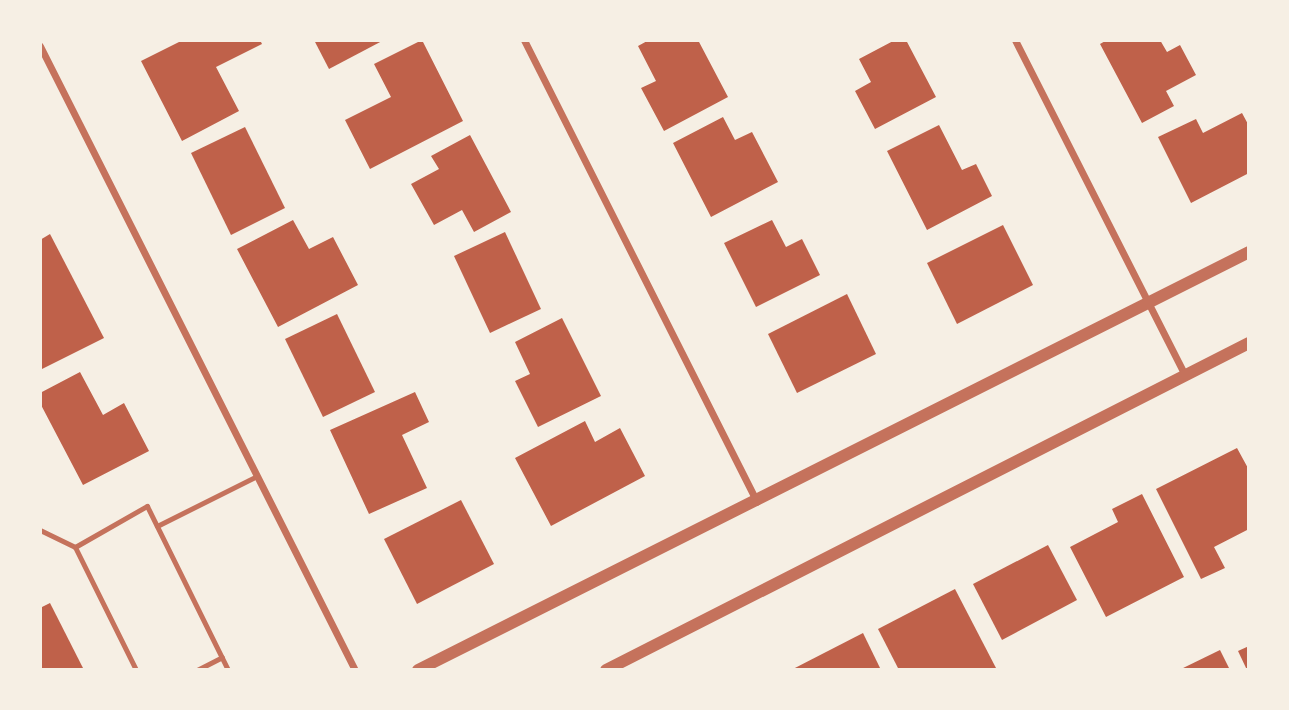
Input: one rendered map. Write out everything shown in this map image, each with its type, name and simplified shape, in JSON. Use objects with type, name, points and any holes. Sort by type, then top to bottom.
[{"type":"street","points":[[524,40],[757,502]]},
{"type":"street","points":[[1015,40],[1185,375]]},
{"type":"street","points":[[40,46],[355,670]]},
{"type":"street","points":[[418,670],[1249,253]]},
{"type":"street","points":[[606,670],[1249,343]]},
{"type":"lane","points":[[157,526],[257,476]]},
{"type":"lane","points":[[75,547],[147,506],[228,670]]},
{"type":"lane","points":[[40,530],[75,547],[136,670]]},
{"type":"lane","points":[[197,670],[222,657]]},
{"type":"building","points":[[183,40],[260,40],[262,44],[216,67],[239,111],[182,141],[141,61]]},
{"type":"building","points":[[314,40],[384,40],[329,69]]},
{"type":"building","points":[[422,40],[463,121],[370,169],[345,120],[391,97],[374,64]]},
{"type":"building","points":[[649,40],[698,40],[728,97],[664,131],[641,88],[656,81],[638,46]]},
{"type":"building","points":[[895,40],[906,40],[936,97],[875,129],[855,91],[871,82],[859,59]]},
{"type":"building","points":[[1107,40],[1160,40],[1167,52],[1180,45],[1196,75],[1166,91],[1174,106],[1142,123],[1100,44]]},
{"type":"building","points":[[1242,113],[1249,126],[1249,173],[1191,203],[1158,137],[1196,119],[1203,133]]},
{"type":"building","points":[[723,117],[735,140],[752,132],[778,182],[711,217],[673,143]]},
{"type":"building","points":[[939,125],[962,170],[976,164],[992,196],[927,230],[887,151]]},
{"type":"building","points":[[245,127],[285,208],[231,235],[191,153]]},
{"type":"building","points":[[470,135],[511,212],[474,232],[462,210],[434,225],[411,184],[439,169],[431,156]]},
{"type":"building","points":[[293,220],[309,249],[333,237],[358,285],[278,327],[237,249]]},
{"type":"building","points":[[772,220],[786,247],[802,239],[820,275],[756,307],[724,243]]},
{"type":"building","points":[[1003,225],[1033,285],[957,324],[927,263]]},
{"type":"building","points":[[505,232],[541,309],[490,333],[454,256]]},
{"type":"building","points":[[50,234],[104,338],[40,370],[40,240]]},
{"type":"building","points":[[847,294],[876,354],[797,393],[768,334]]},
{"type":"building","points":[[337,314],[375,392],[323,417],[285,339]]},
{"type":"building","points":[[562,318],[601,396],[538,427],[515,381],[530,374],[515,342]]},
{"type":"building","points":[[80,372],[103,415],[124,403],[149,451],[83,485],[40,403],[40,393]]},
{"type":"building","points":[[415,392],[429,422],[402,435],[427,488],[369,514],[330,430]]},
{"type":"building","points":[[585,421],[595,442],[620,428],[645,476],[551,526],[515,458]]},
{"type":"building","points":[[1237,448],[1249,470],[1249,529],[1214,547],[1225,568],[1201,579],[1156,489]]},
{"type":"building","points":[[1142,494],[1184,577],[1106,617],[1070,547],[1118,522],[1112,509]]},
{"type":"building","points":[[461,500],[494,564],[417,604],[384,539]]},
{"type":"building","points":[[1048,545],[1077,600],[1002,640],[973,584]]},
{"type":"building","points":[[955,589],[996,668],[899,670],[878,629]]},
{"type":"building","points":[[50,603],[84,670],[40,670],[40,608]]},
{"type":"building","points":[[863,633],[881,670],[791,670]]},
{"type":"building","points":[[1249,646],[1249,670],[1247,670],[1238,651]]},
{"type":"building","points":[[1220,650],[1230,670],[1179,670]]}]
